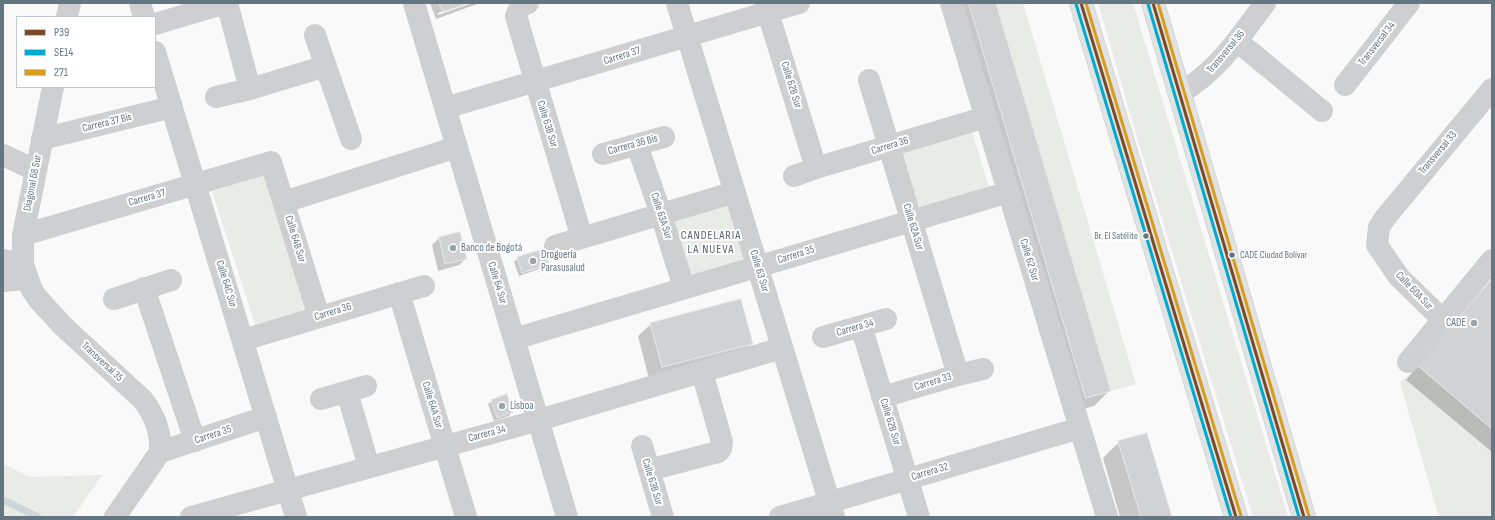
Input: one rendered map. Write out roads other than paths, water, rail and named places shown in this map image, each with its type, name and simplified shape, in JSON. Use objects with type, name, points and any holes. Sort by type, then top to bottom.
[{"type":"main road","points":[[1081,3],[1236,517]]},
{"type":"main road","points":[[1153,3],[1304,517]]},
{"type":"street","points":[[67,16],[70,3]]},
{"type":"street","points":[[140,3],[144,16]]},
{"type":"street","points":[[156,24],[226,3],[250,89]]},
{"type":"street","name":"Calle 64 Sur","points":[[414,3],[567,517]]},
{"type":"street","name":"Calle 63 Sur","points":[[677,3],[832,510]]},
{"type":"street","name":"Carrera 37","points":[[445,108],[687,36],[767,8],[799,3]]},
{"type":"street","name":"Calle 62 Sur","points":[[951,3],[1107,517]]},
{"type":"street","name":"Transversal 36","points":[[1180,93],[1210,73],[1237,41],[1265,3]]},
{"type":"street","name":"Transversal 34","points":[[1346,85],[1408,3]]},
{"type":"street","name":"Calle 63B Sur","points":[[523,6],[516,16],[534,82],[582,238]]},
{"type":"street","name":"Calle 62B Sur","points":[[767,8],[816,168]]},
{"type":"street","points":[[315,35],[351,139]]},
{"type":"street","points":[[1237,41],[1322,111]]},
{"type":"street","name":"Calle 64C Sur","points":[[156,55],[296,517]]},
{"type":"street","points":[[216,97],[250,89],[326,66]]},
{"type":"street","name":"Calle 62A Sur","points":[[869,80],[958,375]]},
{"type":"street","name":"Diagonal 68 Sur","points":[[18,268],[35,170],[53,88]]},
{"type":"street","name":"Transversal 33","points":[[1385,218],[1492,89]]},
{"type":"street","name":"Carrera 37 Bis","points":[[42,140],[172,107]]},
{"type":"street","name":"Carrera 36","points":[[794,176],[986,117]]},
{"type":"street","name":"Carrera 36 Bis","points":[[602,154],[664,137]]},
{"type":"street","name":"Calle 63A Sur","points":[[637,145],[661,214],[684,288]]},
{"type":"street","points":[[284,202],[457,147]]},
{"type":"street","points":[[3,155],[35,170]]},
{"type":"street","name":"Carrera 37","points":[[23,235],[271,162]]},
{"type":"street","name":"Calle 64B Sur","points":[[271,162],[319,317]]},
{"type":"street","points":[[556,246],[735,192]]},
{"type":"street","name":"Carrera 35","points":[[514,339],[1009,192]]},
{"type":"street","name":"Calle 60A Sur","points":[[1385,218],[1379,227],[1377,245],[1399,277],[1443,320]]},
{"type":"street","points":[[1408,362],[1492,260]]},
{"type":"street","points":[[3,281],[18,268]]},
{"type":"street","name":"Transversal 35","points":[[18,268],[38,299],[63,326],[143,400],[152,412],[158,426],[160,452]]},
{"type":"street","points":[[114,299],[172,280]]},
{"type":"street","name":"Carrera 36","points":[[243,340],[399,292],[424,286]]},
{"type":"street","points":[[144,288],[196,440]]},
{"type":"street","name":"Calle 64A Sur","points":[[399,292],[466,517]]},
{"type":"street","name":"Carrera 34","points":[[824,337],[886,319]]},
{"type":"street","name":"Calle 62B Sur","points":[[861,326],[919,517]]},
{"type":"street","name":"Carrera 34","points":[[191,517],[444,445],[538,420],[782,348]]},
{"type":"street","name":"Carrera 33","points":[[882,397],[983,369]]},
{"type":"street","points":[[649,470],[718,452],[721,449],[722,442],[702,372]]},
{"type":"street","points":[[321,398],[356,389],[369,466]]},
{"type":"street","name":"Carrera 35","points":[[160,452],[266,417]]},
{"type":"street","name":"Carrera 32","points":[[780,517],[832,510],[907,479],[1080,428]]},
{"type":"street","name":"Calle 63B Sur","points":[[642,446],[663,517]]},
{"type":"street","points":[[115,517],[160,452]]},
{"type":"waterway","points":[[3,500],[38,517]]},
{"type":"place","name":"Br. El Satélite","points":[[1146,236]]},
{"type":"place","name":"Banco de Bogotá","points":[[453,248]]},
{"type":"place","name":"CADE Ciudad Bolívar","points":[[1232,255]]},
{"type":"place","name":"Drogueria Parasusalud","points":[[533,261]]},
{"type":"place","name":"CADE","points":[[1474,323]]},
{"type":"place","name":"Lisboa","points":[[502,406]]},
{"type":"district","name":"CANDELARIA LA NUEVA","points":[[711,243]]}]
